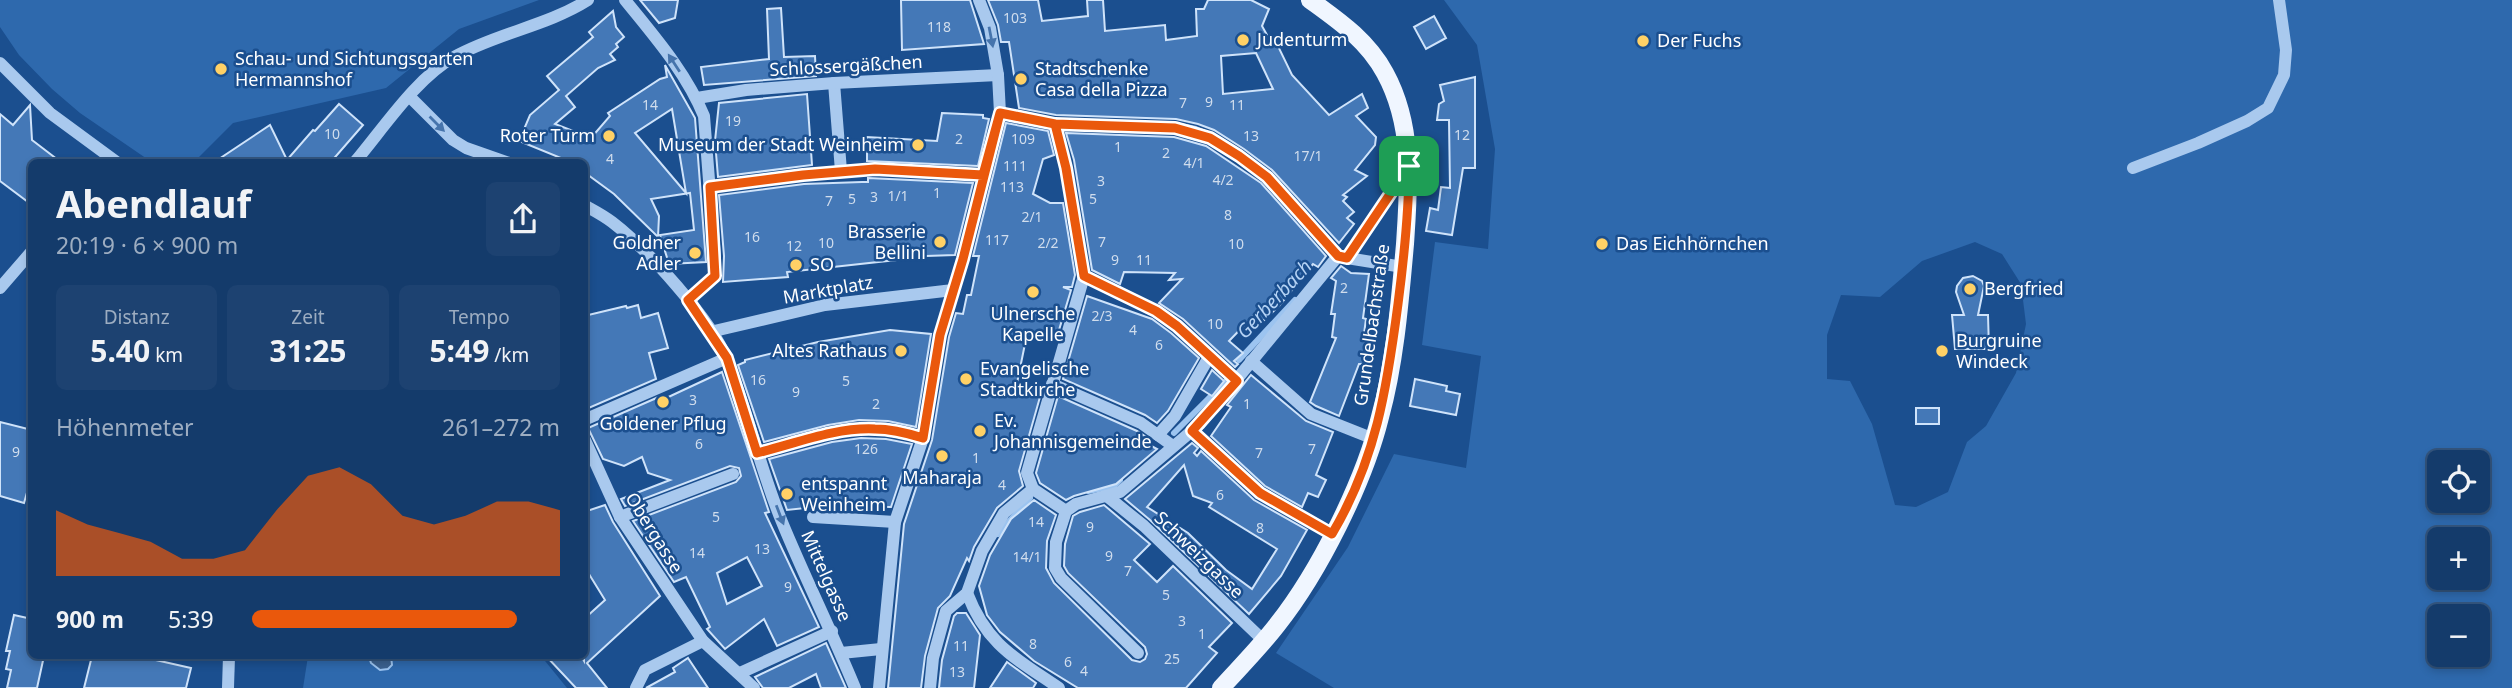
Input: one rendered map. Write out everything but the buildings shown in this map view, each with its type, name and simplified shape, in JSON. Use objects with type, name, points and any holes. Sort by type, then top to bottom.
[{"type":"main road","name":"Grundelbachstraße","points":[[1221,688],[1264,641],[1304,584],[1354,490],[1374,439],[1386,391],[1403,267],[1409,166],[1401,115],[1384,71],[1366,44],[1310,0]]},
{"type":"street","points":[[357,159],[410,97],[452,58],[568,13],[588,0]]},
{"type":"street","points":[[625,0],[669,55],[704,116],[715,276],[688,300]]},
{"type":"street","points":[[879,688],[895,522],[923,438],[940,335],[963,259],[1000,113],[998,75],[990,28],[979,0]]},
{"type":"street","points":[[2133,168],[2198,143],[2247,121],[2268,108],[2284,75],[2286,44],[2279,0]]},
{"type":"street","points":[[0,63],[50,113],[108,159]]},
{"type":"street","name":"Schlossergäßchen","points":[[696,98],[746,90],[834,83],[998,75]]},
{"type":"street","points":[[834,83],[841,171]]},
{"type":"street","points":[[410,97],[453,140],[466,148],[498,159]]},
{"type":"street","points":[[1000,113],[1055,124],[1152,125],[1195,132],[1239,156],[1267,177],[1343,257],[1403,267]]},
{"type":"street","points":[[1055,124],[1066,168],[1084,276],[1027,473],[1033,489],[1066,511]]},
{"type":"street","points":[[1138,653],[1061,578],[1055,568],[1056,542],[1066,511],[1076,504],[1120,492],[1192,431],[1343,257],[1409,166]]},
{"type":"street","points":[[710,187],[875,169],[983,175]]},
{"type":"street","name":"Mittelgasse","points":[[588,207],[612,222],[650,258],[688,300],[727,358],[782,522],[855,688]]},
{"type":"street","points":[[0,288],[28,256]]},
{"type":"street","points":[[1084,276],[1156,311],[1177,326],[1237,381]]},
{"type":"street","name":"Marktplatz","points":[[710,331],[825,305],[953,290]]},
{"type":"street","points":[[1158,435],[1175,415],[1209,357]]},
{"type":"street","points":[[588,418],[727,358]]},
{"type":"street","points":[[1251,362],[1311,414],[1374,439]]},
{"type":"street","points":[[1052,384],[1142,423],[1173,446]]},
{"type":"street","points":[[757,453],[840,432],[873,428],[899,431],[923,438]]},
{"type":"street","points":[[1192,431],[1260,493],[1332,534]]},
{"type":"street","name":"Obergasse","points":[[588,447],[620,517],[703,641],[754,688]]},
{"type":"street","points":[[620,517],[733,474]]},
{"type":"street","points":[[930,688],[933,658],[946,611],[967,593],[982,551],[1004,513],[1033,489]]},
{"type":"street","name":"Schweizgasse","points":[[1108,497],[1144,526],[1264,641]]},
{"type":"street","points":[[813,517],[895,522]]},
{"type":"street","points":[[967,593],[975,615],[998,646],[1059,688]]},
{"type":"street","points":[[740,673],[832,631]]},
{"type":"street","points":[[636,688],[645,670],[703,641]]},
{"type":"street","points":[[841,653],[881,649]]},
{"type":"street","points":[[228,688],[229,659]]},
{"type":"shaded area","name":"Schau- und Sichtungsgarten Hermannshof","points":[[0,0],[539,0],[459,29],[386,88],[233,123],[197,159],[147,159],[80,113],[52,89],[19,55],[0,27]]},
{"type":"shaded area","points":[[1444,0],[2512,0],[2512,688],[1334,688],[1276,653],[1348,547],[1394,454],[1466,468],[1481,356],[1422,345],[1435,242],[1488,249],[1495,149],[1477,45]],"holes":[[[1975,242],[2002,254],[2021,284],[2026,324],[2016,373],[1986,426],[1967,442],[1948,492],[1916,507],[1895,505],[1872,424],[1850,381],[1827,379],[1827,335],[1841,295],[1880,297],[1922,261]]]},
{"type":"shaded area","points":[[308,659],[543,659],[567,688],[303,688]]},
{"type":"shaded area","points":[[370,659],[391,659],[392,665],[388,669],[380,670]]},
{"type":"waterway","name":"Gerberbach","points":[[1239,360],[1295,300]]},
{"type":"waterway","name":"Gerberbach","points":[[1174,433],[1225,382]]},
{"type":"waterway","name":"Gerberbach","points":[[1088,491],[1114,486],[1120,480]]},
{"type":"waterway","name":"Gerberbach","points":[[998,534],[1030,498]]},
{"type":"place","name":"Judenturm","points":[[1243,40]]},
{"type":"place","name":"Der Fuchs","points":[[1643,41]]},
{"type":"place","name":"Schau- und Sichtungsgarten Hermannshof","points":[[221,69]]},
{"type":"place","name":"Stadtschenke Casa della Pizza","points":[[1021,79]]},
{"type":"place","name":"Roter Turm","points":[[609,136]]},
{"type":"place","name":"Museum der Stadt Weinheim","points":[[918,145]]},
{"type":"place","name":"Brasserie Bellini","points":[[940,242]]},
{"type":"place","name":"Das Eichhörnchen","points":[[1602,244]]},
{"type":"place","name":"Goldner Adler","points":[[695,253]]},
{"type":"place","name":"SO","points":[[796,265]]},
{"type":"place","name":"Bergfried","points":[[1970,289]]},
{"type":"place","name":"Ulnersche Kapelle","points":[[1033,292]]},
{"type":"place","name":"Altes Rathaus","points":[[901,351]]},
{"type":"place","name":"Burgruine Windeck","points":[[1942,351]]},
{"type":"place","name":"Evangelische Stadtkirche","points":[[966,379]]},
{"type":"place","name":"Goldener Pflug","points":[[663,402]]},
{"type":"place","name":"Ev. Johannisgemeinde","points":[[980,431]]},
{"type":"place","name":"Maharaja","points":[[942,456]]},
{"type":"place","name":"entspannt Weinheim","points":[[787,494]]},
{"type":"route","points":[[1409,166],[1347,258],[1338,256],[1267,177],[1210,138],[1195,132],[1152,125],[1055,124],[1000,113],[963,259],[940,335],[923,438],[899,431],[873,428],[840,432],[757,453],[727,358],[688,300],[715,276],[710,187],[875,169],[983,175],[1000,113],[1041,121],[1055,124],[1066,168],[1084,276],[1156,311],[1177,326],[1237,381],[1192,431],[1260,493],[1332,534],[1354,490],[1381,416],[1403,267],[1409,166]]}]
